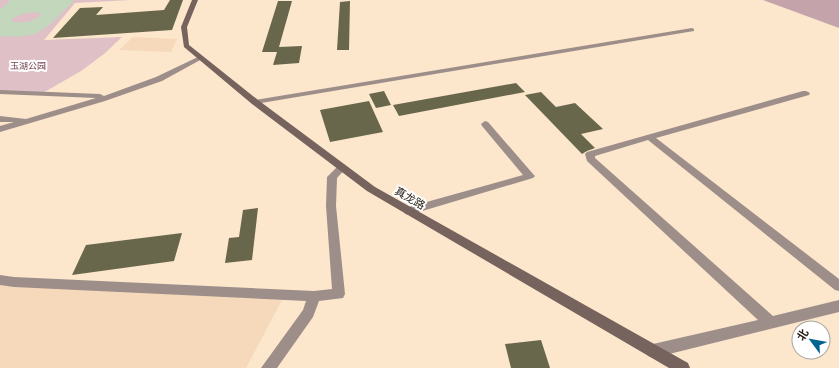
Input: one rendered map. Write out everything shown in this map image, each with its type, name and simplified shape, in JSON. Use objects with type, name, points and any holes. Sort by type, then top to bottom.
[{"type":"main road","name":"真龙路","points":[[195,0],[184,27],[186,46],[255,102],[371,189],[683,368]]},
{"type":"street","points":[[255,102],[692,30]]},
{"type":"street","points":[[0,130],[159,79],[200,58]]},
{"type":"street","points":[[0,92],[108,96]]},
{"type":"street","points":[[771,323],[590,159],[590,154],[806,93]]},
{"type":"street","points":[[0,119],[31,120]]},
{"type":"street","points":[[409,211],[530,176],[485,124]]},
{"type":"street","points":[[649,137],[839,286]]},
{"type":"street","points":[[0,280],[14,282],[314,296],[339,294],[331,206],[332,177],[342,167]]},
{"type":"street","points":[[268,368],[308,314],[314,296]]},
{"type":"street","points":[[653,351],[839,306]]},
{"type":"shaded area","points":[[10,0],[74,1],[42,30],[35,34],[15,37],[0,36],[0,9]],"holes":[[[33,12],[40,13],[41,15],[31,21],[11,21],[13,18],[22,14]]]},
{"type":"shaded area","points":[[763,0],[839,0],[839,28]]},
{"type":"shaded area","points":[[133,37],[177,39],[171,52],[119,50]]},
{"type":"shaded area","points":[[0,282],[282,300],[246,368],[0,368]]},
{"type":"green space","name":"玉湖公园","points":[[0,0],[131,0],[75,3],[44,40],[122,37],[104,54],[81,71],[41,94],[0,92]]},
{"type":"building","points":[[170,0],[183,0],[172,30],[53,38],[80,8],[103,7],[96,15],[164,10]]},
{"type":"building","points":[[278,1],[292,1],[279,47],[302,46],[299,63],[273,65],[277,52],[262,52]]},
{"type":"building","points":[[350,1],[349,50],[337,50],[340,2]]},
{"type":"building","points":[[516,83],[525,92],[399,116],[393,105]]},
{"type":"building","points":[[384,91],[391,105],[376,108],[369,94]]},
{"type":"building","points":[[541,92],[556,107],[575,103],[603,129],[581,134],[595,148],[582,154],[525,95]]},
{"type":"building","points":[[369,101],[383,132],[330,142],[320,110]]},
{"type":"building","points":[[258,208],[252,260],[225,263],[229,238],[239,237],[243,210]]},
{"type":"building","points":[[182,233],[174,261],[72,275],[86,245]]},
{"type":"building","points":[[541,340],[550,368],[511,368],[505,344]]}]
